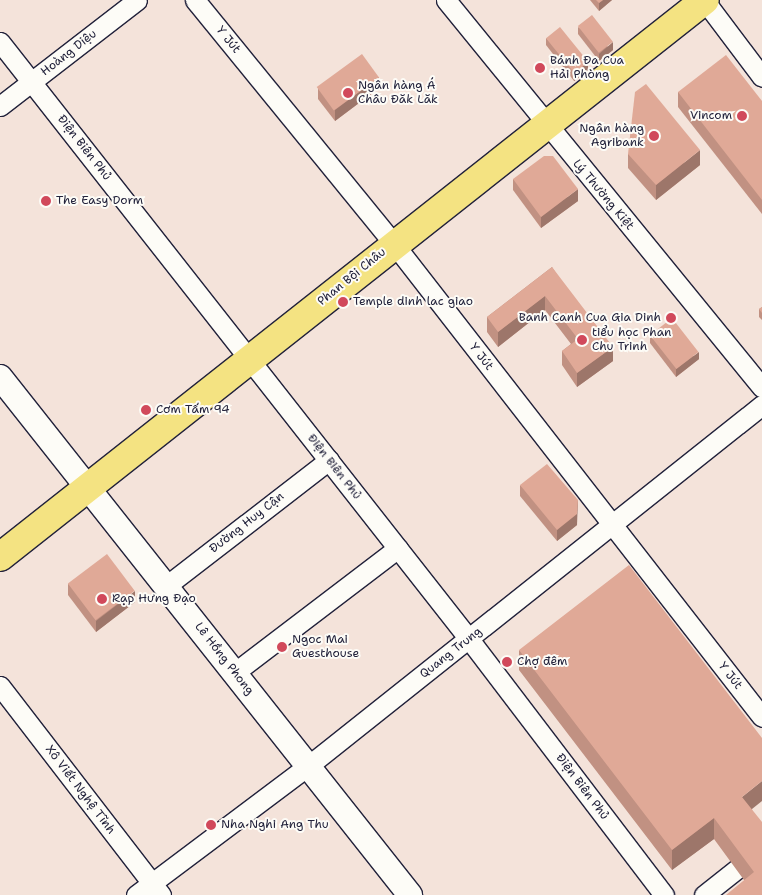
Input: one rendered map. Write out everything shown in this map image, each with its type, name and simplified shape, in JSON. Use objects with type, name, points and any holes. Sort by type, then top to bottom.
[{"type":"main road","name":"Phan Bội Châu","points":[[0,557],[89,489],[394,244],[704,0]]},
{"type":"street","name":"Hoàng Diệu","points":[[0,106],[137,0]]},
{"type":"street","name":"Y Jút","points":[[195,0],[394,244],[611,526],[762,717]]},
{"type":"street","name":"Lý Thường Kiệt","points":[[446,0],[545,126],[762,387]]},
{"type":"street","points":[[704,0],[762,77]]},
{"type":"street","name":"Điện Biên Phủ","points":[[0,42],[469,639],[664,895]]},
{"type":"street","name":"Lê Hồng Phong","points":[[0,377],[410,895]]},
{"type":"street","name":"Quang Trung","points":[[136,895],[156,890],[308,766],[762,405]]},
{"type":"street","name":"Đường Huy Cận","points":[[166,586],[329,460]]},
{"type":"street","points":[[234,673],[398,548]]},
{"type":"street","name":"Xô Viết Nghệ Tĩnh","points":[[0,686],[156,890]]},
{"type":"street","points":[[704,895],[762,849]]},
{"type":"building","points":[[592,15],[613,42],[599,53],[578,26]]},
{"type":"building","points":[[560,27],[588,62],[574,73],[546,38]]},
{"type":"building","points":[[362,54],[379,77],[334,110],[317,87]]},
{"type":"building","points":[[726,55],[762,101],[762,200],[678,92]]},
{"type":"building","name":"Ngân hàng Agribank","points":[[646,84],[700,150],[656,185],[628,154],[635,92]]},
{"type":"building","points":[[544,156],[553,156],[578,189],[541,217],[513,179]]},
{"type":"building","points":[[552,267],[613,347],[577,373],[562,351],[578,339],[545,296],[498,332],[487,317]]},
{"type":"building","points":[[672,318],[698,352],[676,369],[650,335]]},
{"type":"building","points":[[547,464],[578,500],[577,514],[557,530],[520,485]]},
{"type":"building","name":"Rạp Hưng Đạo","points":[[107,554],[135,591],[96,620],[68,583]]},
{"type":"building","points":[[629,565],[762,738],[762,781],[742,797],[762,822],[762,895],[726,895],[754,872],[714,818],[672,850],[519,650]]},
{"type":"place","name":"Bánh Đa Cua Hải Phòng","points":[[540,68]]},
{"type":"place","name":"Ngân hàng Á Châu Đăk Lăk","points":[[348,93]]},
{"type":"place","name":"Vincom","points":[[742,116]]},
{"type":"place","name":"Ngân hàng Agribank","points":[[654,136]]},
{"type":"place","name":"The Easy Dorm","points":[[46,201]]},
{"type":"place","name":"Temple dinh lac giao","points":[[343,302]]},
{"type":"place","name":"Banh Canh Cua Gia Dinh","points":[[671,318]]},
{"type":"place","name":"tiểu học Phan Chu Trinh","points":[[582,340]]},
{"type":"place","name":"Cơm Tấm 94","points":[[146,410]]},
{"type":"place","name":"Rạp Hưng Đạo","points":[[102,599]]},
{"type":"place","name":"Ngoc Mai Guesthouse","points":[[282,647]]},
{"type":"place","name":"Chợ đêm","points":[[507,662]]},
{"type":"place","name":"Nha Nghi Ang Thu","points":[[211,825]]}]
